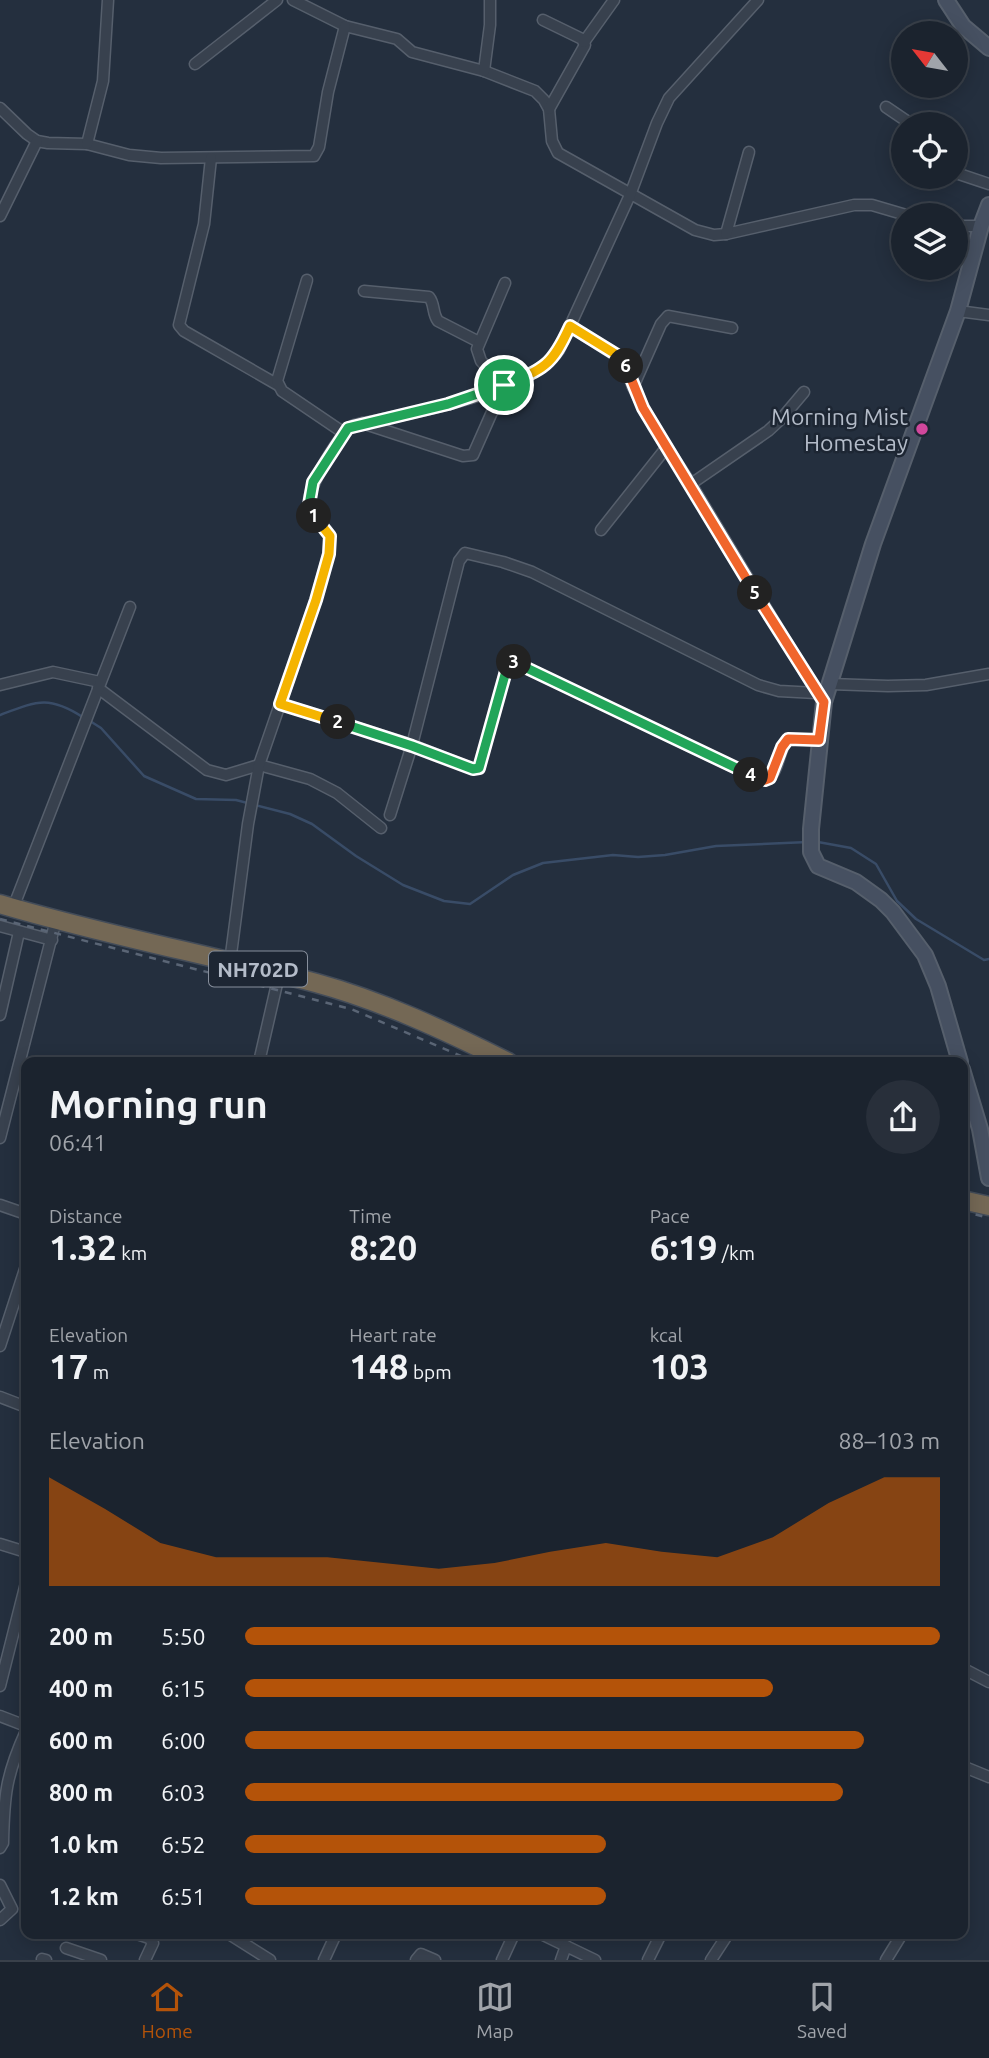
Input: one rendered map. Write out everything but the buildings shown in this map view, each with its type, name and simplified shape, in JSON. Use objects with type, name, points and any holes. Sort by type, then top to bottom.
[{"type":"highway","name":"NH702D","points":[[7,906],[315,983],[418,1019],[498,1057]]},
{"type":"highway","points":[[968,1201],[989,1206]]},
{"type":"street","points":[[87,144],[103,81],[108,0]]},
{"type":"street","points":[[195,64],[277,0]]},
{"type":"street","points":[[293,0],[345,26],[397,39],[417,54],[484,71],[535,91],[549,109],[552,141],[558,153],[695,230],[714,236],[854,205],[872,205],[891,211]]},
{"type":"street","points":[[484,71],[490,25],[490,0]]},
{"type":"street","points":[[549,109],[583,49],[584,42],[614,0]]},
{"type":"street","points":[[230,961],[248,824],[259,765],[313,611],[330,543],[328,531],[310,511],[309,494],[318,473],[344,433],[354,425],[448,404],[531,374],[551,361],[570,326],[630,195],[669,98],[758,0]]},
{"type":"street","points":[[946,0],[963,26],[989,48]]},
{"type":"street","points":[[543,20],[584,42]]},
{"type":"street","points":[[0,108],[37,141],[87,144],[142,156],[314,156],[319,147],[330,79],[345,26]]},
{"type":"street","points":[[886,107],[893,112]]},
{"type":"street","points":[[0,216],[37,141]]},
{"type":"street","points":[[726,234],[749,152]]},
{"type":"street","points":[[211,158],[204,224],[179,324],[184,331],[278,386],[344,433]]},
{"type":"street","points":[[968,177],[989,184]]},
{"type":"street","points":[[820,697],[830,684],[873,544],[958,311],[989,205]]},
{"type":"street","points":[[968,226],[981,226]]},
{"type":"street","points":[[278,386],[277,377],[307,280]]},
{"type":"street","points":[[504,385],[479,357],[477,349],[505,283]]},
{"type":"street","points":[[364,291],[429,297],[438,320],[479,342]]},
{"type":"street","points":[[958,311],[989,315]]},
{"type":"street","points":[[633,387],[661,324],[668,316],[732,328]]},
{"type":"street","points":[[570,326],[623,359],[633,387],[666,448],[691,484],[820,697],[811,852],[818,866],[856,881],[881,900],[918,945],[938,986],[959,1057]]},
{"type":"street","points":[[362,423],[470,456],[479,446],[504,385]]},
{"type":"street","points":[[691,484],[768,431],[804,392]]},
{"type":"street","points":[[601,530],[666,448]]},
{"type":"street","points":[[390,815],[412,746],[459,561],[465,553],[532,572],[758,685],[820,697]]},
{"type":"street","points":[[7,906],[78,743],[130,607]]},
{"type":"street","points":[[280,704],[412,746],[473,769],[479,768],[506,671],[514,662],[759,779],[770,778],[773,774],[782,747],[788,739],[819,740]]},
{"type":"street","points":[[0,685],[53,672],[97,689],[207,770],[226,775],[259,765],[282,771],[328,787],[382,828]]},
{"type":"street","points":[[830,684],[888,687],[926,685],[989,674]]},
{"type":"street","points":[[21,1057],[57,920]]},
{"type":"street","points":[[0,926],[52,940]]},
{"type":"street","points":[[0,1015],[19,932]]},
{"type":"street","points":[[261,1057],[279,975]]},
{"type":"street","points":[[0,1138],[21,1058]]},
{"type":"street","points":[[968,1083],[982,1115],[989,1178]]},
{"type":"street","points":[[0,1205],[21,1212]]},
{"type":"street","points":[[0,1346],[21,1281]]},
{"type":"street","points":[[0,1397],[21,1405]]},
{"type":"street","points":[[0,1544],[21,1550]]},
{"type":"street","points":[[0,1686],[21,1603]]},
{"type":"street","points":[[968,1671],[989,1682]]},
{"type":"street","points":[[0,1716],[21,1726]]},
{"type":"street","points":[[0,1848],[3,1843],[4,1799],[9,1772],[21,1742]]},
{"type":"street","points":[[968,1768],[989,1777]]},
{"type":"street","points":[[0,1885],[12,1909],[0,1920]]},
{"type":"street","points":[[145,1960],[152,1946],[150,1939]]},
{"type":"street","points":[[237,1939],[270,1960]]},
{"type":"street","points":[[324,1960],[334,1939]]},
{"type":"street","points":[[502,1960],[512,1939]]},
{"type":"street","points":[[551,1939],[595,1960]]},
{"type":"street","points":[[648,1960],[658,1939]]},
{"type":"street","points":[[711,1960],[725,1939]]},
{"type":"street","points":[[886,1960],[899,1939]]},
{"type":"street","points":[[561,1960],[566,1946]]},
{"type":"street","points":[[66,1948],[96,1959]]},
{"type":"street","points":[[416,1960],[421,1954],[435,1960]]},
{"type":"waterway","points":[[0,715],[24,706],[52,703],[84,718]]},
{"type":"waterway","points":[[90,721],[101,728],[144,776],[196,799],[236,800],[290,814],[312,824],[403,885],[444,901],[470,904],[513,875],[543,863],[613,855],[665,855],[716,846],[808,842]]},
{"type":"waterway","points":[[818,842],[851,848],[876,864],[897,901],[916,919],[984,960],[989,959]]},
{"type":"railway","points":[[0,919],[351,1009],[463,1057]]},
{"type":"railway","points":[[968,1213],[989,1218]]},
{"type":"place","name":"Morning Mist Homestay","points":[[922,429]]},
{"type":"route","points":[[570,326],[623,359],[638,399],[666,448],[691,484],[824,702],[819,740],[788,739],[782,747],[773,774],[765,780],[759,779],[514,662],[506,671],[479,768],[473,769],[412,746],[280,704],[309,622],[329,554],[330,536],[310,511],[309,494],[318,473],[344,433],[354,425],[448,404],[504,385],[531,374],[551,361],[570,326]]}]
